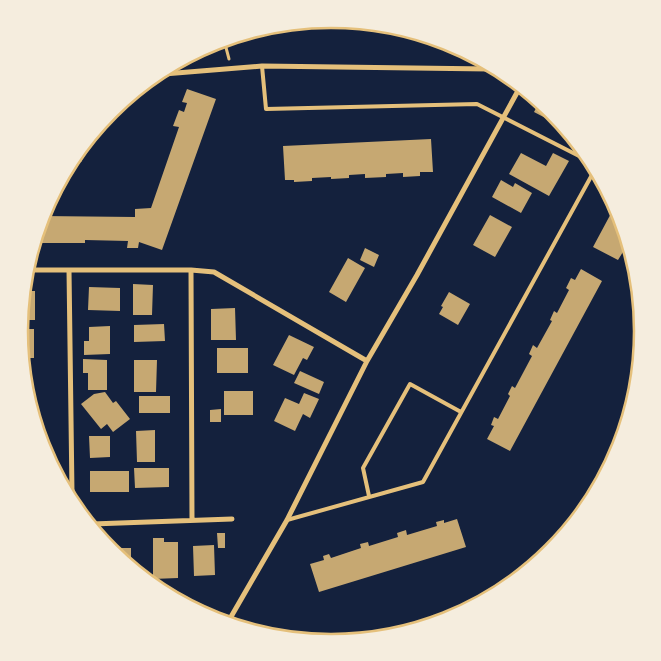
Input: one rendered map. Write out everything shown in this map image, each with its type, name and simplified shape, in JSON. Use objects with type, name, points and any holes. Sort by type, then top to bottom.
[{"type":"street","points":[[171,73],[262,66],[483,69]]},
{"type":"street","points":[[231,616],[287,520],[367,360],[417,275],[517,92]]},
{"type":"street","points":[[33,270],[191,270],[214,272],[367,360]]},
{"type":"street","points":[[70,270],[72,488]]},
{"type":"street","points":[[191,270],[192,520]]},
{"type":"street","points":[[98,524],[232,519]]},
{"type":"lane","points":[[262,66],[266,109],[478,104],[577,155]]},
{"type":"lane","points":[[287,520],[423,482],[591,176]]},
{"type":"lane","points":[[369,496],[363,468],[410,384],[462,412]]},
{"type":"path","points":[[226,47],[231,68]]},
{"type":"building","points":[[187,89],[216,99],[162,250],[139,242],[138,248],[127,248],[128,241],[85,240],[85,243],[41,243],[51,216],[135,217],[135,209],[151,208],[179,127],[173,126],[179,110],[184,112],[187,103],[182,102]]},
{"type":"building","points":[[536,108],[548,119],[534,112]]},
{"type":"building","points":[[431,139],[433,172],[420,172],[420,176],[403,177],[403,173],[386,174],[386,177],[365,178],[365,174],[349,175],[349,178],[312,178],[312,181],[294,182],[294,180],[285,180],[283,146]]},
{"type":"building","points":[[521,153],[546,166],[553,153],[569,161],[549,196],[509,174]]},
{"type":"building","points":[[501,180],[513,187],[515,183],[532,193],[521,213],[492,197]]},
{"type":"building","points":[[490,215],[512,227],[495,257],[473,245]]},
{"type":"building","points":[[610,215],[623,252],[618,260],[593,247]]},
{"type":"building","points":[[365,248],[379,255],[374,267],[360,260]]},
{"type":"building","points":[[348,258],[365,268],[346,302],[329,292]]},
{"type":"building","points":[[581,269],[602,281],[510,451],[487,439],[494,426],[491,425],[494,417],[498,419],[510,396],[508,394],[512,386],[515,388],[532,356],[529,354],[533,345],[537,348],[552,321],[550,320],[554,311],[557,313],[569,290],[566,288],[571,278],[575,280]]},
{"type":"building","points":[[133,284],[153,285],[152,315],[133,315]]},
{"type":"building","points":[[89,287],[120,288],[120,311],[88,310]]},
{"type":"building","points":[[30,291],[35,291],[35,320],[28,320]]},
{"type":"building","points":[[449,292],[470,304],[458,325],[439,314]]},
{"type":"building","points":[[235,308],[236,340],[211,340],[211,309]]},
{"type":"building","points":[[164,324],[165,341],[134,342],[134,325]]},
{"type":"building","points":[[110,326],[110,354],[84,355],[84,341],[89,341],[89,327]]},
{"type":"building","points":[[28,329],[34,329],[34,358],[29,358]]},
{"type":"building","points":[[289,335],[314,347],[307,360],[303,358],[294,375],[273,365]]},
{"type":"building","points":[[217,348],[248,348],[248,373],[217,373]]},
{"type":"building","points":[[83,359],[107,360],[107,390],[88,390],[88,373],[83,373]]},
{"type":"building","points":[[134,360],[157,360],[156,392],[134,392]]},
{"type":"building","points":[[300,371],[324,382],[319,394],[294,383]]},
{"type":"building","points":[[224,391],[253,391],[253,415],[224,415]]},
{"type":"building","points":[[105,392],[113,403],[116,401],[130,419],[113,432],[107,424],[101,429],[81,404],[94,394]]},
{"type":"building","points":[[304,393],[319,399],[310,418],[303,414],[295,431],[274,421],[285,398],[299,404]]},
{"type":"building","points":[[139,396],[170,396],[170,413],[139,413]]},
{"type":"building","points":[[221,409],[221,422],[210,422],[210,410]]},
{"type":"building","points":[[155,430],[155,462],[137,462],[136,431]]},
{"type":"building","points":[[89,436],[110,436],[110,457],[90,458]]},
{"type":"building","points":[[134,468],[169,468],[169,487],[135,488]]},
{"type":"building","points":[[90,471],[129,471],[129,492],[90,492]]},
{"type":"building","points":[[457,519],[466,547],[319,592],[310,564],[324,560],[323,556],[329,554],[331,558],[361,548],[360,544],[368,542],[369,546],[398,537],[397,533],[406,530],[407,535],[437,526],[436,522],[444,520],[444,523]]},
{"type":"building","points":[[217,533],[225,533],[225,548],[218,548]]},
{"type":"building","points":[[153,538],[164,538],[164,542],[178,542],[178,578],[157,579],[153,576]]},
{"type":"building","points":[[214,545],[215,575],[194,576],[193,546]]},
{"type":"building","points":[[119,548],[131,548],[131,558]]}]
